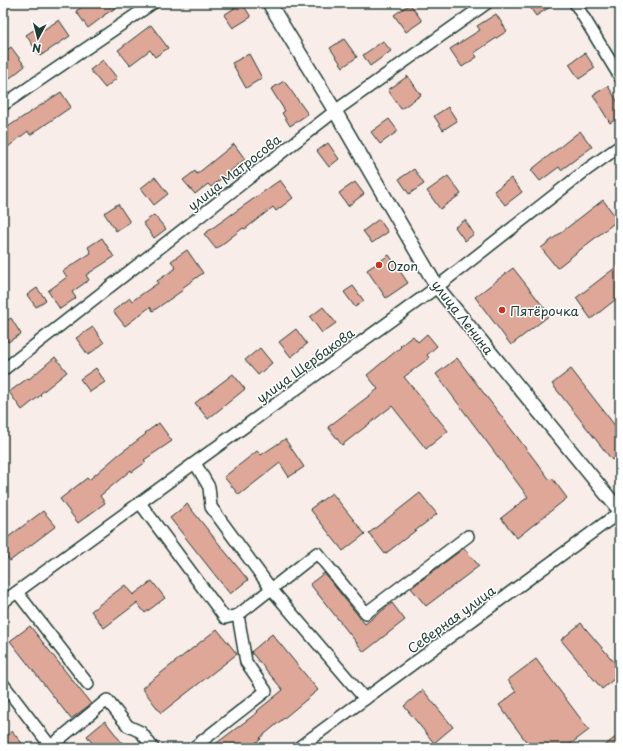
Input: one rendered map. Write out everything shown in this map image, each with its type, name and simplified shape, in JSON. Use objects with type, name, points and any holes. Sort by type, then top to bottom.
[{"type":"street","points":[[3,105],[153,3]]},
{"type":"street","name":"улица Ленина","points":[[269,3],[335,111],[437,287],[620,512]]},
{"type":"street","name":"улица Матросова","points":[[3,370],[335,111],[487,3]]},
{"type":"street","points":[[575,3],[620,77]]},
{"type":"street","name":"улица Щербакова","points":[[3,602],[437,287],[620,146]]},
{"type":"street","points":[[194,463],[209,487],[211,508],[272,590],[365,699]]},
{"type":"street","points":[[140,503],[225,618],[238,615],[272,590],[317,553],[366,613],[468,536]]},
{"type":"street","name":"Северная улица","points":[[298,748],[620,512]]},
{"type":"street","points":[[17,592],[88,684]]},
{"type":"street","points":[[192,748],[266,691],[246,662],[238,615]]},
{"type":"street","points":[[3,684],[51,747],[107,700],[128,726],[141,732],[153,748]]},
{"type":"building","points":[[88,3],[124,3],[104,15],[88,28],[76,11]]},
{"type":"building","points":[[242,3],[251,17],[233,28],[224,15]]},
{"type":"building","points":[[527,3],[556,3],[536,16]]},
{"type":"building","points":[[410,4],[422,21],[406,32],[394,15]]},
{"type":"building","points":[[496,14],[507,31],[474,53],[477,57],[462,67],[450,49],[480,30],[477,26]]},
{"type":"building","points":[[59,20],[70,36],[40,56],[26,35],[40,26],[43,30]]},
{"type":"building","points":[[151,25],[168,48],[155,57],[150,50],[130,65],[118,50]]},
{"type":"building","points":[[344,39],[357,57],[343,67],[330,48]]},
{"type":"building","points":[[383,41],[391,51],[370,66],[363,55]]},
{"type":"building","points":[[11,47],[25,66],[10,78],[3,69],[3,53]]},
{"type":"building","points":[[585,53],[595,68],[579,79],[569,64]]},
{"type":"building","points":[[249,54],[262,78],[246,88],[232,63]]},
{"type":"building","points":[[103,60],[117,78],[105,88],[90,70]]},
{"type":"building","points":[[408,76],[421,95],[401,109],[388,90]]},
{"type":"building","points":[[284,81],[308,114],[290,126],[282,113],[285,111],[271,89]]},
{"type":"building","points":[[608,86],[620,106],[620,117],[610,123],[593,95]]},
{"type":"building","points":[[61,92],[71,107],[30,135],[28,131],[3,151],[3,130]]},
{"type":"building","points":[[448,107],[457,121],[443,130],[434,116]]},
{"type":"building","points":[[389,119],[398,131],[380,144],[371,132]]},
{"type":"building","points":[[580,131],[592,147],[561,170],[559,167],[540,181],[531,170]]},
{"type":"building","points":[[328,143],[339,159],[329,167],[317,151]]},
{"type":"building","points":[[234,144],[245,159],[211,187],[208,184],[195,194],[183,180],[195,171],[197,174]]},
{"type":"building","points":[[414,169],[424,184],[409,194],[399,179]]},
{"type":"building","points":[[448,176],[461,194],[440,209],[427,191]]},
{"type":"building","points":[[155,177],[168,194],[154,205],[141,188]]},
{"type":"building","points":[[511,178],[522,192],[505,205],[494,191]]},
{"type":"building","points":[[280,180],[293,198],[276,211],[273,207],[216,249],[204,234]]},
{"type":"building","points":[[355,182],[364,194],[348,206],[339,193]]},
{"type":"building","points":[[603,200],[618,220],[557,268],[541,248]]},
{"type":"building","points":[[118,204],[130,222],[116,231],[104,213]]},
{"type":"building","points":[[154,215],[166,229],[154,238],[143,223]]},
{"type":"building","points":[[379,219],[388,232],[372,243],[363,231]]},
{"type":"building","points":[[465,220],[474,234],[465,241],[455,227]]},
{"type":"building","points":[[102,238],[114,257],[86,275],[89,280],[72,292],[76,298],[60,309],[48,291],[67,277],[63,271],[91,253],[88,247]]},
{"type":"building","points":[[187,250],[203,273],[182,288],[183,290],[153,311],[150,307],[125,326],[113,311],[130,298],[132,301],[158,283],[157,281],[176,268],[171,261]]},
{"type":"building","points":[[389,255],[408,283],[386,298],[367,270]]},
{"type":"building","points":[[620,264],[620,296],[591,319],[576,298]]},
{"type":"building","points":[[513,268],[550,315],[511,345],[475,297]]},
{"type":"building","points":[[353,286],[364,301],[355,307],[344,292]]},
{"type":"building","points":[[37,288],[46,300],[36,307],[27,295]]},
{"type":"building","points":[[323,307],[336,323],[322,333],[310,317]]},
{"type":"building","points":[[11,318],[21,334],[8,342],[3,334],[3,323]]},
{"type":"building","points":[[93,327],[104,343],[88,355],[76,338]]},
{"type":"building","points":[[296,329],[307,344],[291,357],[279,342]]},
{"type":"building","points":[[427,334],[437,346],[427,355],[429,358],[404,377],[448,431],[426,449],[392,406],[342,445],[328,427],[378,389],[367,375],[413,336],[418,342]]},
{"type":"building","points":[[260,348],[272,363],[258,375],[245,360]]},
{"type":"building","points":[[55,357],[67,372],[22,410],[9,392],[28,378],[29,379]]},
{"type":"building","points":[[457,358],[550,480],[552,478],[567,498],[517,538],[501,518],[528,497],[436,374]]},
{"type":"building","points":[[96,368],[105,382],[90,392],[80,379]]},
{"type":"building","points":[[571,369],[620,432],[620,454],[612,460],[552,384]]},
{"type":"building","points":[[233,374],[245,389],[208,419],[195,403]]},
{"type":"building","points":[[159,423],[172,441],[144,460],[146,462],[132,472],[131,470],[100,496],[105,503],[78,523],[60,499],[87,478],[89,480]]},
{"type":"building","points":[[285,439],[304,467],[289,477],[280,463],[239,495],[224,477],[257,451],[261,455]]},
{"type":"building","points":[[332,493],[365,534],[343,551],[310,509]]},
{"type":"building","points":[[420,493],[437,514],[385,554],[369,533]]},
{"type":"building","points":[[187,504],[248,580],[230,594],[170,518]]},
{"type":"building","points":[[43,511],[56,526],[10,561],[3,553],[3,541]]},
{"type":"building","points":[[464,548],[479,566],[426,606],[411,588]]},
{"type":"building","points":[[324,573],[365,624],[392,603],[405,620],[364,652],[310,584]]},
{"type":"building","points":[[152,581],[165,598],[145,613],[137,603],[104,628],[91,611],[125,585],[133,595]]},
{"type":"building","points":[[581,623],[620,669],[620,674],[602,689],[561,640]]},
{"type":"building","points":[[30,626],[91,704],[71,719],[10,641]]},
{"type":"building","points":[[217,629],[237,654],[161,713],[142,688]]},
{"type":"building","points":[[272,634],[318,690],[249,748],[210,748],[258,712],[257,711],[283,690],[251,652]]},
{"type":"building","points":[[536,659],[589,730],[565,748],[531,748],[499,705],[516,692],[508,680]]},
{"type":"building","points":[[423,690],[453,727],[434,743],[404,706]]},
{"type":"building","points":[[105,721],[126,748],[96,748],[87,736]]},
{"type":"building","points":[[12,731],[26,748],[3,748],[3,739]]},
{"type":"building","points":[[620,734],[620,748],[601,748]]},
{"type":"place","name":"Ozon","points":[[379,265]]},
{"type":"place","name":"Пятёрочка","points":[[502,310]]}]
